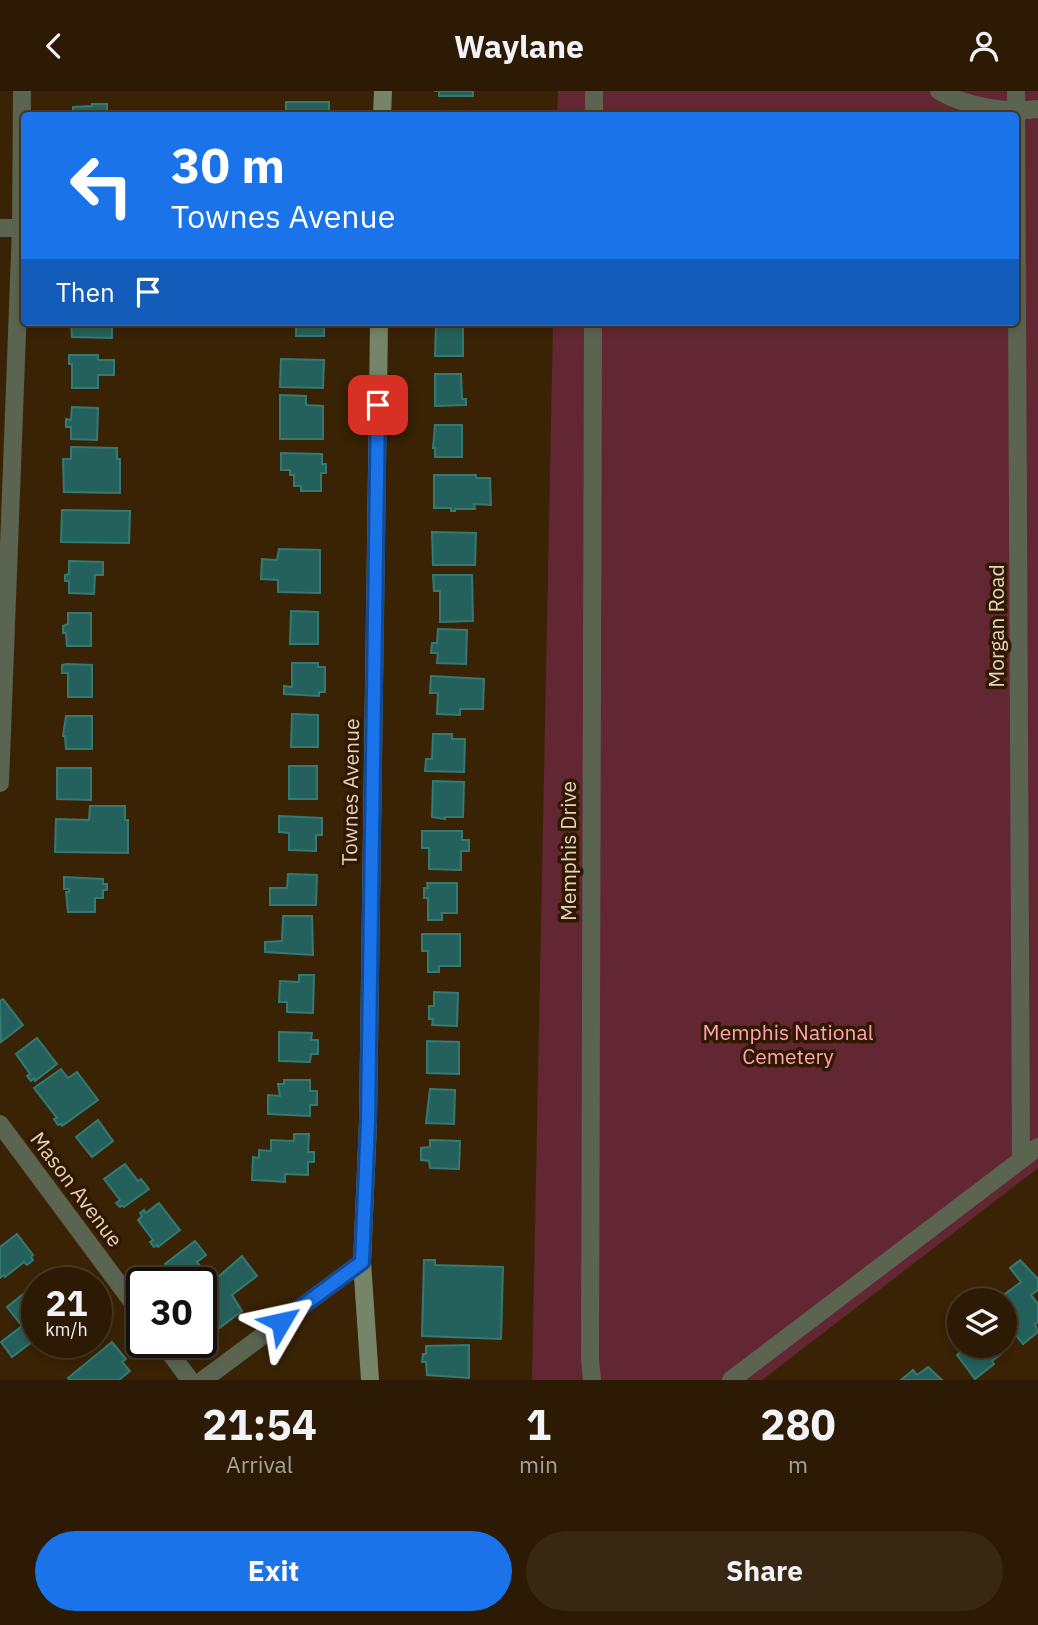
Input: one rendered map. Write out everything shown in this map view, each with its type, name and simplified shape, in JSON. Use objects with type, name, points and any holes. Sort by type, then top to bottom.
[{"type":"street","points":[[22,91],[22,112]]},
{"type":"street","points":[[382,112],[383,91]]},
{"type":"street","points":[[594,91],[594,112]]},
{"type":"street","points":[[939,91],[954,100],[1016,112],[1038,109]]},
{"type":"street","name":"Morgan Road","points":[[1016,91],[1016,112]]},
{"type":"street","points":[[0,228],[21,228]]},
{"type":"street","points":[[0,783],[21,276]]},
{"type":"street","name":"Townes Avenue","points":[[370,1380],[362,1262],[368,1122],[379,326]]},
{"type":"street","name":"Memphis Drive","points":[[592,1380],[593,326]]},
{"type":"street","name":"Morgan Road","points":[[1017,326],[1021,1160]]},
{"type":"street","name":"Mason Avenue","points":[[0,1124],[126,1293]]},
{"type":"street","points":[[731,1380],[1038,1147]]},
{"type":"street","points":[[203,1380],[362,1262]]},
{"type":"street","points":[[174,1358],[190,1380]]},
{"type":"green space","name":"Memphis National Cemetery","points":[[558,91],[1038,91],[1038,1168],[762,1380],[532,1380],[553,326],[1019,326],[1019,112],[557,112]]},
{"type":"building","points":[[439,91],[473,91],[473,96],[439,96]]},
{"type":"building","points":[[286,102],[329,102],[329,112],[286,112]]},
{"type":"building","points":[[107,104],[107,112],[73,112],[73,107]]},
{"type":"building","points":[[71,326],[112,326],[112,338],[72,337]]},
{"type":"building","points":[[296,326],[324,326],[324,336],[296,336]]},
{"type":"building","points":[[436,326],[463,326],[463,356],[435,356]]},
{"type":"building","points":[[69,355],[98,355],[98,360],[114,360],[114,375],[98,375],[98,388],[72,388],[72,364],[69,364]]},
{"type":"building","points":[[281,359],[324,360],[323,388],[280,387]]},
{"type":"building","points":[[435,374],[461,374],[462,399],[466,399],[466,405],[435,406]]},
{"type":"building","points":[[280,395],[306,396],[306,405],[323,406],[323,439],[280,439]]},
{"type":"building","points":[[72,407],[98,408],[97,440],[71,439],[71,427],[66,427],[66,419],[71,420]]},
{"type":"building","points":[[435,425],[462,425],[462,457],[435,457]]},
{"type":"building","points":[[71,447],[117,448],[117,459],[120,459],[120,493],[64,492],[63,459],[71,459]]},
{"type":"building","points":[[281,453],[322,454],[326,473],[321,473],[321,491],[301,491],[301,486],[294,486],[294,475],[290,475],[290,470],[281,470]]},
{"type":"building","points":[[434,475],[476,475],[476,478],[490,478],[491,505],[474,504],[475,509],[455,511],[451,511],[451,508],[434,508]]},
{"type":"building","points":[[62,510],[130,511],[129,543],[61,542]]},
{"type":"building","points":[[432,532],[476,533],[475,565],[433,565]]},
{"type":"building","points":[[279,549],[320,550],[320,593],[278,592],[278,580],[261,579],[262,559],[277,560]]},
{"type":"building","points":[[69,561],[103,562],[103,575],[95,575],[94,594],[69,593],[69,581],[65,581],[65,575],[69,574]]},
{"type":"building","points":[[433,575],[472,575],[473,621],[440,622],[440,591],[434,591]]},
{"type":"building","points":[[291,611],[318,612],[318,644],[290,644]]},
{"type":"building","points":[[68,613],[91,613],[91,646],[67,646],[63,626],[68,624]]},
{"type":"building","points":[[438,629],[467,630],[466,664],[437,663],[438,653],[431,653],[432,643],[437,643]]},
{"type":"building","points":[[292,663],[318,663],[318,667],[325,667],[325,692],[319,692],[319,696],[284,694],[284,686],[292,687]]},
{"type":"building","points":[[62,665],[92,665],[92,697],[68,697],[68,673],[62,673]]},
{"type":"building","points":[[431,676],[484,679],[483,709],[460,709],[460,715],[437,714],[438,693],[430,693]]},
{"type":"building","points":[[292,714],[318,715],[318,747],[291,747]]},
{"type":"building","points":[[66,716],[92,716],[92,749],[66,749],[63,736]]},
{"type":"building","points":[[433,734],[452,734],[452,739],[465,739],[464,772],[425,771],[426,759],[432,759]]},
{"type":"building","points":[[289,766],[317,766],[317,799],[289,799]]},
{"type":"building","points":[[57,768],[91,768],[91,800],[57,799]]},
{"type":"building","points":[[433,781],[464,782],[463,817],[432,817]]},
{"type":"building","points":[[90,806],[125,806],[125,820],[128,820],[128,853],[55,852],[56,819],[89,820]]},
{"type":"building","points":[[279,816],[322,818],[322,835],[316,835],[316,851],[289,850],[289,833],[279,832]]},
{"type":"building","points":[[422,831],[462,831],[462,840],[469,840],[469,851],[461,851],[461,870],[429,869],[429,848],[422,848]]},
{"type":"building","points":[[288,874],[317,875],[316,905],[270,905],[270,888],[287,888]]},
{"type":"building","points":[[64,877],[103,879],[107,890],[103,890],[103,898],[95,898],[95,912],[68,912],[66,892],[69,892],[69,889],[64,889]]},
{"type":"building","points":[[427,883],[457,883],[457,913],[442,913],[442,920],[428,920],[428,898],[424,898]]},
{"type":"building","points":[[283,916],[312,916],[313,955],[265,952],[265,942],[282,941]]},
{"type":"building","points":[[422,934],[460,934],[460,966],[439,966],[439,972],[428,972],[428,951],[422,951]]},
{"type":"building","points":[[299,975],[314,975],[313,1013],[287,1012],[287,1002],[279,1002],[280,981],[299,982]]},
{"type":"building","points":[[434,992],[458,993],[457,1026],[432,1025],[429,1006],[434,1006]]},
{"type":"building","points":[[3,999],[23,1025],[1,1042],[0,1001]]},
{"type":"building","points":[[279,1032],[312,1033],[311,1040],[318,1040],[318,1054],[311,1054],[310,1062],[279,1061]]},
{"type":"building","points":[[37,1038],[57,1064],[35,1081],[34,1078],[31,1081],[27,1076],[30,1074],[16,1054]]},
{"type":"building","points":[[427,1041],[459,1042],[459,1074],[427,1073]]},
{"type":"building","points":[[61,1069],[68,1078],[77,1072],[98,1100],[62,1126],[58,1125],[54,1119],[57,1118],[34,1088]]},
{"type":"building","points":[[284,1080],[310,1080],[310,1091],[317,1091],[317,1105],[310,1105],[310,1116],[268,1114],[268,1095],[280,1096],[278,1084],[284,1084]]},
{"type":"building","points":[[430,1089],[455,1090],[454,1124],[426,1123]]},
{"type":"building","points":[[98,1120],[113,1141],[92,1157],[76,1137]]},
{"type":"building","points":[[294,1134],[309,1134],[308,1152],[314,1152],[314,1162],[308,1162],[308,1175],[285,1174],[285,1182],[252,1180],[253,1157],[259,1158],[259,1150],[271,1151],[271,1140],[294,1141]]},
{"type":"building","points":[[430,1140],[460,1141],[459,1169],[430,1168],[429,1161],[421,1160],[421,1148],[430,1147]]},
{"type":"building","points":[[125,1164],[138,1181],[141,1179],[149,1189],[124,1207],[120,1207],[116,1203],[120,1200],[104,1179]]},
{"type":"building","points":[[159,1203],[180,1230],[158,1247],[154,1247],[150,1242],[153,1240],[138,1220],[142,1216],[140,1213],[144,1210],[146,1213]]},
{"type":"building","points":[[17,1234],[33,1255],[33,1260],[27,1265],[24,1262],[0,1278],[0,1247]]},
{"type":"building","points":[[195,1241],[206,1255],[197,1262],[201,1267],[167,1267],[165,1264]]},
{"type":"building","points":[[242,1256],[257,1276],[232,1295],[242,1311],[218,1329],[217,1328],[217,1278]]},
{"type":"building","points":[[424,1260],[435,1260],[435,1265],[503,1267],[501,1339],[422,1336]]},
{"type":"building","points":[[1020,1260],[1038,1279],[1038,1290],[1031,1295],[1038,1304],[1038,1322],[1035,1324],[1038,1332],[1023,1344],[1017,1336],[1017,1288],[1013,1288],[1021,1282],[1010,1268]]},
{"type":"building","points":[[21,1296],[21,1325],[7,1307]]},
{"type":"building","points":[[21,1327],[21,1350],[12,1357],[1,1342]]},
{"type":"building","points":[[112,1342],[126,1359],[122,1362],[130,1371],[119,1380],[68,1378],[92,1358],[112,1358]]},
{"type":"building","points":[[469,1345],[469,1378],[427,1375],[426,1362],[422,1362],[426,1346]]},
{"type":"building","points":[[959,1358],[996,1358],[992,1361],[994,1364],[975,1379]]},
{"type":"building","points":[[928,1367],[942,1380],[901,1380],[913,1370],[917,1375]]},
{"type":"route","points":[[281,1322],[362,1262],[368,1122],[378,405]]}]
